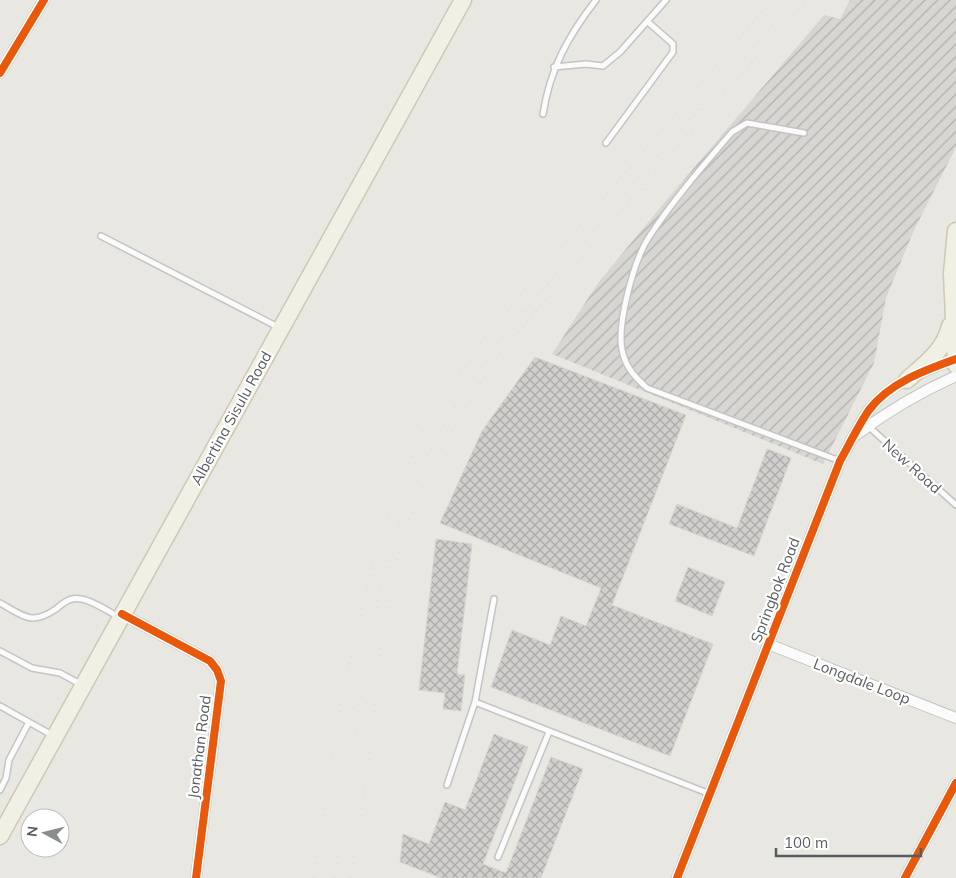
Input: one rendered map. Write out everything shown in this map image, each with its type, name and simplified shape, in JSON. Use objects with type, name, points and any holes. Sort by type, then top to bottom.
[{"type":"main road","name":"Albertina Sisulu Road","points":[[0,836],[463,0]]},
{"type":"main road","points":[[956,230],[952,273],[952,313],[956,365]]},
{"type":"main road","points":[[907,380],[944,344],[948,336],[952,313]]},
{"type":"street","points":[[0,73],[44,0]]},
{"type":"street","name":"Springbok Road","points":[[854,437],[956,365]]},
{"type":"street","name":"Springbok Road","points":[[677,878],[840,461],[870,409],[881,398],[907,380],[956,365]]},
{"type":"street","name":"Jonathan Road","points":[[121,616],[210,661],[217,670],[221,682],[196,878]]},
{"type":"street","name":"Longdale Loop","points":[[768,644],[956,718]]},
{"type":"street","points":[[905,878],[956,783]]},
{"type":"lane","points":[[542,114],[554,67],[571,36],[596,0]]},
{"type":"lane","points":[[554,67],[586,64],[603,66],[611,61],[666,0]]},
{"type":"lane","points":[[606,143],[673,52],[673,44],[648,22]]},
{"type":"lane","points":[[804,133],[747,123],[732,132],[648,237],[637,263],[621,340],[628,367],[647,388],[840,461]]},
{"type":"lane","points":[[101,236],[281,328]]},
{"type":"lane","name":"New Road","points":[[868,426],[956,505]]},
{"type":"lane","points":[[0,603],[31,620],[45,617],[65,602],[79,599],[121,616]]},
{"type":"lane","points":[[447,785],[475,702],[494,599]]},
{"type":"lane","points":[[0,651],[32,668],[60,673],[83,685]]},
{"type":"lane","points":[[475,702],[710,794]]},
{"type":"lane","points":[[0,706],[55,736]]},
{"type":"lane","points":[[0,790],[6,778],[9,760],[29,722]]},
{"type":"lane","points":[[498,857],[549,732]]},
{"type":"shaded area","points":[[850,0],[956,0],[956,147],[914,230],[886,298],[874,363],[823,464],[552,354],[598,283],[659,209],[824,15],[840,19]]},
{"type":"building","points":[[535,357],[686,415],[612,605],[713,644],[670,756],[491,687],[512,630],[550,645],[561,616],[586,626],[601,588],[440,523],[482,431]]},
{"type":"building","points":[[767,449],[791,458],[754,556],[669,524],[677,504],[737,528]]},
{"type":"building","points":[[436,539],[472,544],[457,674],[465,675],[461,711],[443,709],[445,693],[419,690]]},
{"type":"building","points":[[688,567],[725,582],[712,616],[675,601]]},
{"type":"building","points":[[494,734],[528,747],[483,864],[506,873],[551,757],[583,769],[541,878],[441,878],[400,862],[403,834],[429,844],[445,802],[465,810]]},
{"type":"railway","points":[[314,878],[341,698],[373,561],[395,492],[422,434],[439,403],[488,333],[705,80],[771,0]]},
{"type":"railway","points":[[335,878],[367,659],[381,583],[405,506],[437,436],[473,377],[528,307],[793,0]]},
{"type":"railway","points":[[351,878],[369,756],[390,588],[403,539],[414,508],[440,451],[471,397],[508,344],[722,96],[809,0]]},
{"type":"cycle path","points":[[0,73],[44,0]]},
{"type":"cycle path","points":[[677,878],[840,461],[857,429],[869,410],[887,392],[908,378],[956,359]]},
{"type":"cycle path","points":[[122,614],[210,661],[217,670],[221,681],[196,878]]},
{"type":"cycle path","points":[[905,878],[956,783]]}]
